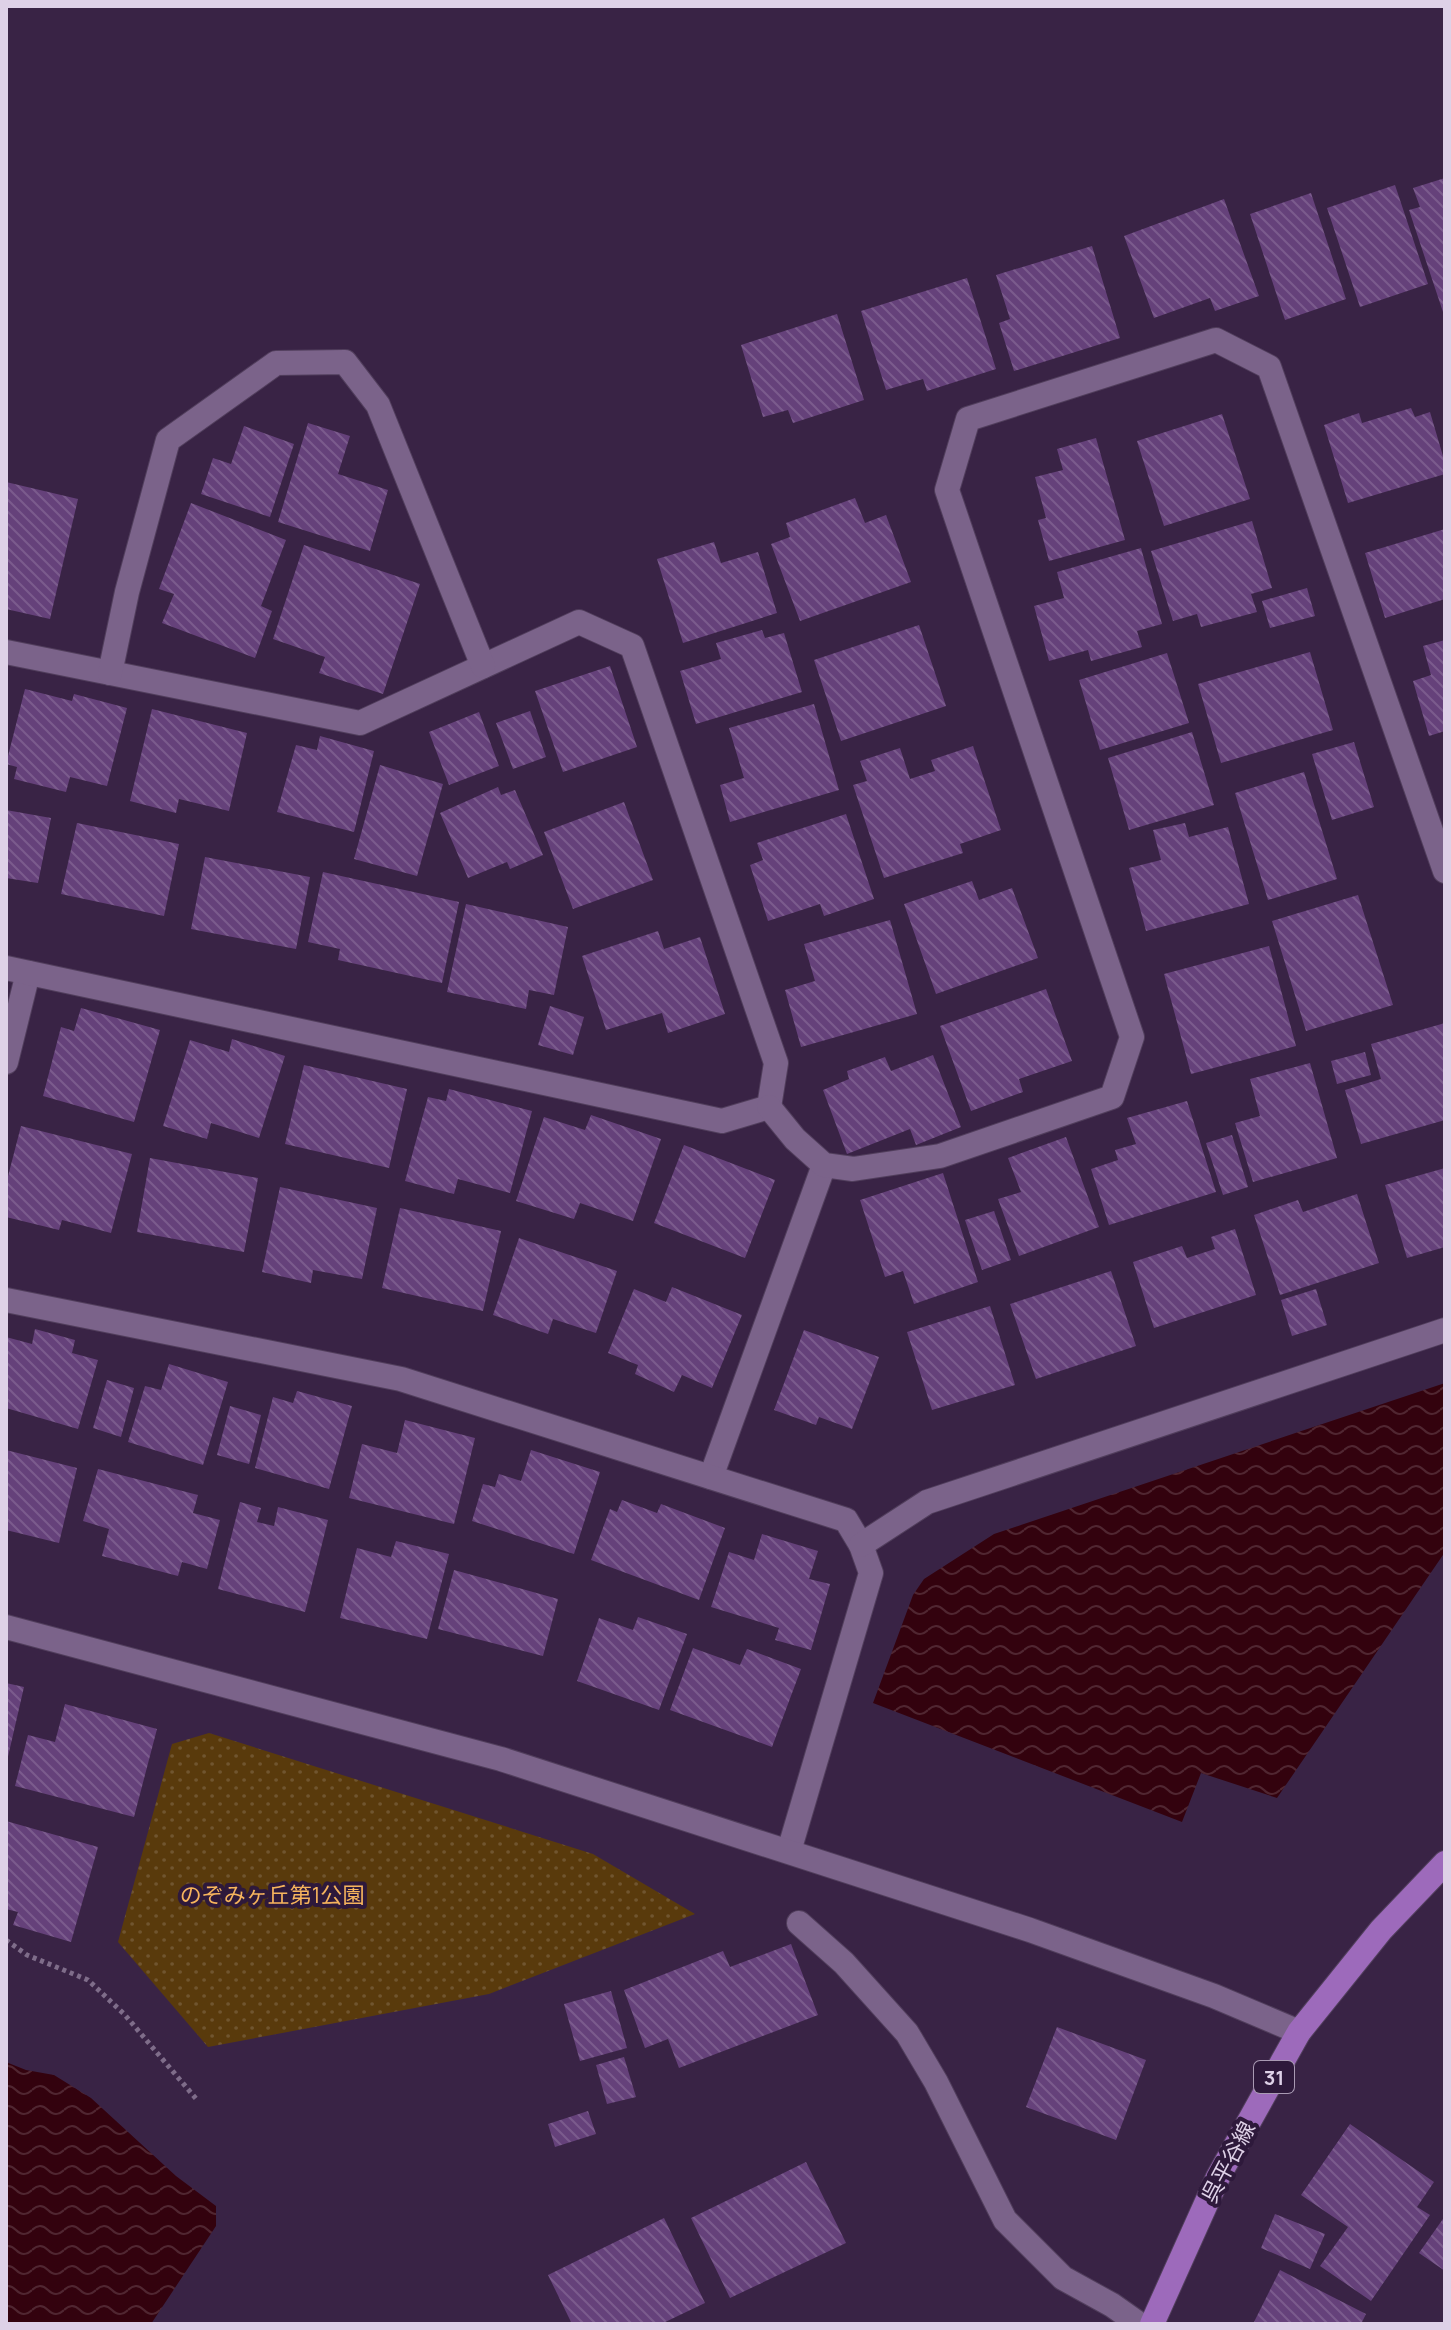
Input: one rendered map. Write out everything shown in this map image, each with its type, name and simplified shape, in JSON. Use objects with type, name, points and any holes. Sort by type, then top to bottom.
[{"type":"main road","name":"呉平谷線","points":[[1152,2324],[1218,2177],[1299,2032],[1381,1930],[1445,1863]]},
{"type":"street","points":[[6,652],[360,723],[579,622],[632,646],[776,1063],[769,1107],[795,1139],[824,1165],[853,1169],[940,1156],[1112,1097],[1132,1037],[947,490],[968,419],[1216,340],[1269,367],[1445,871]]},
{"type":"street","points":[[110,673],[127,592],[168,440],[276,363],[345,362],[378,405],[483,666]]},
{"type":"street","points":[[6,1062],[17,970],[722,1121],[769,1107]]},
{"type":"street","points":[[711,1477],[824,1165]]},
{"type":"street","points":[[6,1300],[401,1379],[846,1520],[861,1545],[871,1573],[789,1851]]},
{"type":"street","points":[[861,1545],[927,1502],[1445,1330]]},
{"type":"street","points":[[6,1627],[501,1759],[1030,1930],[1214,1996],[1299,2032]]},
{"type":"street","points":[[799,1923],[844,1963],[907,2033],[936,2082],[1005,2220],[1063,2278],[1139,2324]]},
{"type":"path","points":[[6,1940],[27,1955],[88,1980],[125,2015],[198,2101]]},
{"type":"green space","name":"のぞみヶ丘第1公園","points":[[209,1733],[593,1854],[695,1914],[489,1994],[208,2047],[118,1942],[172,1744]]},
{"type":"water","points":[[1445,1383],[1445,1552],[1277,1798],[1201,1773],[1182,1822],[873,1703],[913,1595],[924,1579],[994,1534]]},
{"type":"water","points":[[6,2062],[26,2070],[54,2075],[91,2098],[176,2176],[216,2206],[216,2226],[151,2324],[6,2324]]},
{"type":"building","points":[[1445,178],[1444,315],[1409,210],[1420,207],[1413,188]]},
{"type":"building","points":[[1395,185],[1428,284],[1360,307],[1327,208]]},
{"type":"building","points":[[1311,193],[1346,299],[1285,320],[1250,214]]},
{"type":"building","points":[[1224,199],[1259,296],[1215,311],[1210,298],[1154,318],[1124,236]]},
{"type":"building","points":[[1092,246],[1120,338],[1014,371],[999,323],[1010,319],[996,275]]},
{"type":"building","points":[[967,278],[996,369],[927,391],[923,379],[886,390],[861,311]]},
{"type":"building","points":[[837,314],[864,400],[793,423],[788,410],[763,417],[741,345]]},
{"type":"building","points":[[1411,408],[1415,417],[1430,412],[1445,463],[1445,474],[1348,503],[1324,425],[1359,413],[1362,423]]},
{"type":"building","points":[[1222,414],[1250,499],[1164,526],[1137,441]]},
{"type":"building","points":[[308,423],[350,436],[338,474],[388,490],[370,551],[278,522]]},
{"type":"building","points":[[244,426],[294,444],[270,517],[201,494],[213,458],[231,464]]},
{"type":"building","points":[[1096,438],[1125,540],[1049,561],[1038,520],[1046,518],[1035,477],[1063,470],[1057,449]]},
{"type":"building","points":[[6,482],[78,499],[50,619],[6,609]]},
{"type":"building","points":[[855,498],[865,523],[886,515],[911,582],[800,621],[771,544],[790,537],[786,523]]},
{"type":"building","points":[[191,503],[286,540],[261,606],[272,611],[255,658],[162,623],[174,594],[159,589]]},
{"type":"building","points":[[1252,521],[1272,588],[1251,594],[1257,612],[1201,627],[1197,614],[1173,621],[1151,551]]},
{"type":"building","points":[[1445,529],[1445,599],[1385,618],[1365,553]]},
{"type":"building","points":[[714,542],[721,563],[758,552],[777,613],[683,643],[657,559]]},
{"type":"building","points":[[304,545],[420,584],[383,694],[319,673],[325,657],[273,639]]},
{"type":"building","points":[[1141,548],[1162,624],[1137,631],[1142,647],[1091,661],[1088,650],[1049,661],[1034,606],[1064,598],[1057,572]]},
{"type":"building","points":[[1307,588],[1315,616],[1270,628],[1262,601]]},
{"type":"building","points":[[919,625],[946,706],[841,741],[814,660]]},
{"type":"building","points":[[762,630],[765,638],[784,633],[802,692],[696,724],[680,671],[721,659],[716,643]]},
{"type":"building","points":[[1445,640],[1445,731],[1429,736],[1413,681],[1431,675],[1423,646]]},
{"type":"building","points":[[1310,652],[1333,730],[1221,763],[1198,684]]},
{"type":"building","points":[[1167,653],[1189,723],[1100,750],[1079,680]]},
{"type":"building","points":[[610,666],[637,747],[563,772],[535,691]]},
{"type":"building","points":[[25,689],[72,701],[74,694],[127,708],[107,786],[70,777],[66,792],[14,779],[17,767],[6,764]]},
{"type":"building","points":[[814,704],[839,790],[730,822],[720,785],[744,778],[729,728]]},
{"type":"building","points":[[152,709],[247,733],[229,811],[179,799],[176,813],[130,801]]},
{"type":"building","points":[[530,711],[546,757],[513,769],[496,723]]},
{"type":"building","points":[[479,712],[499,766],[449,785],[429,732]]},
{"type":"building","points":[[1192,732],[1214,805],[1129,830],[1108,758]]},
{"type":"building","points":[[320,736],[374,751],[354,832],[277,812],[296,745],[317,750]]},
{"type":"building","points":[[1354,742],[1374,807],[1332,820],[1312,754]]},
{"type":"building","points":[[973,746],[1001,830],[960,844],[963,853],[884,878],[853,785],[867,781],[860,761],[900,748],[910,779],[935,771],[931,760]]},
{"type":"building","points":[[380,765],[443,784],[417,876],[354,859]]},
{"type":"building","points":[[1304,772],[1337,879],[1268,900],[1235,793]]},
{"type":"building","points":[[498,787],[501,795],[515,790],[543,855],[510,869],[507,862],[468,878],[440,813]]},
{"type":"building","points":[[624,802],[653,880],[573,909],[544,832]]},
{"type":"building","points":[[6,810],[51,818],[38,883],[6,878]]},
{"type":"building","points":[[846,814],[874,899],[824,916],[820,904],[768,921],[750,865],[763,860],[757,843]]},
{"type":"building","points":[[77,823],[179,844],[164,916],[61,894]]},
{"type":"building","points":[[1185,823],[1189,837],[1228,827],[1249,904],[1146,931],[1129,868],[1161,860],[1153,830]]},
{"type":"building","points":[[205,857],[310,877],[296,949],[191,929]]},
{"type":"building","points":[[323,872],[459,902],[442,983],[338,960],[340,949],[308,942]]},
{"type":"building","points":[[972,881],[979,900],[1012,888],[1038,958],[936,994],[904,904]]},
{"type":"building","points":[[1358,895],[1393,1005],[1306,1031],[1272,921]]},
{"type":"building","points":[[466,904],[568,927],[554,995],[529,990],[526,1009],[447,992]]},
{"type":"building","points":[[890,920],[917,1014],[801,1047],[785,990],[815,981],[804,944]]},
{"type":"building","points":[[658,931],[664,949],[700,937],[725,1014],[668,1033],[662,1013],[606,1030],[582,956]]},
{"type":"building","points":[[1269,946],[1296,1046],[1191,1074],[1164,974]]},
{"type":"building","points":[[1046,989],[1072,1061],[1019,1079],[1023,1092],[971,1111],[940,1026]]},
{"type":"building","points":[[550,1006],[584,1017],[573,1055],[538,1045]]},
{"type":"building","points":[[81,1008],[160,1030],[134,1122],[43,1096],[61,1027],[74,1031]]},
{"type":"building","points":[[1445,1023],[1445,1120],[1361,1144],[1345,1090],[1381,1079],[1371,1044]]},
{"type":"building","points":[[232,1039],[285,1056],[259,1138],[211,1123],[207,1139],[163,1126],[190,1040],[229,1052]]},
{"type":"building","points":[[1365,1052],[1371,1075],[1337,1084],[1331,1061]]},
{"type":"building","points":[[933,1055],[961,1127],[916,1145],[910,1129],[847,1154],[823,1090],[849,1079],[847,1071],[885,1057],[891,1071]]},
{"type":"building","points":[[1310,1063],[1337,1158],[1253,1182],[1235,1123],[1260,1116],[1250,1079]]},
{"type":"building","points":[[304,1065],[407,1089],[389,1168],[285,1144]]},
{"type":"building","points":[[449,1089],[532,1111],[510,1193],[458,1179],[454,1194],[405,1181],[428,1097],[446,1101]]},
{"type":"building","points":[[1187,1101],[1216,1192],[1109,1225],[1091,1169],[1118,1160],[1115,1150],[1136,1144],[1127,1118]]},
{"type":"building","points":[[591,1115],[661,1139],[633,1221],[580,1203],[574,1219],[516,1201],[544,1117],[585,1130]]},
{"type":"building","points":[[21,1126],[132,1154],[111,1233],[62,1220],[59,1230],[6,1217],[6,1184]]},
{"type":"building","points":[[1232,1135],[1248,1187],[1223,1195],[1206,1143]]},
{"type":"building","points":[[1066,1137],[1099,1227],[1019,1256],[998,1199],[1021,1192],[1008,1158]]},
{"type":"building","points":[[684,1145],[775,1180],[745,1258],[654,1223]]},
{"type":"building","points":[[150,1158],[258,1178],[244,1252],[137,1232]]},
{"type":"building","points":[[1445,1168],[1445,1247],[1407,1258],[1385,1185]]},
{"type":"building","points":[[943,1173],[978,1282],[914,1304],[903,1271],[885,1277],[860,1200]]},
{"type":"building","points":[[280,1187],[377,1208],[362,1279],[313,1270],[311,1283],[262,1272]]},
{"type":"building","points":[[1357,1194],[1379,1263],[1280,1295],[1254,1215],[1298,1200],[1303,1212]]},
{"type":"building","points":[[400,1208],[501,1231],[483,1311],[382,1288]]},
{"type":"building","points":[[994,1211],[1011,1260],[982,1270],[965,1220]]},
{"type":"building","points":[[1235,1229],[1256,1295],[1154,1328],[1133,1262],[1182,1246],[1187,1258],[1215,1249],[1211,1237]]},
{"type":"building","points":[[519,1238],[617,1271],[596,1333],[553,1319],[548,1334],[493,1315]]},
{"type":"building","points":[[1111,1271],[1136,1346],[1036,1379],[1010,1304]]},
{"type":"building","points":[[672,1287],[742,1315],[712,1388],[682,1375],[674,1392],[635,1374],[638,1365],[608,1353],[634,1289],[666,1302]]},
{"type":"building","points":[[1316,1289],[1327,1325],[1292,1336],[1281,1300]]},
{"type":"building","points":[[990,1306],[1015,1385],[932,1410],[907,1332]]},
{"type":"building","points":[[35,1329],[75,1340],[72,1353],[98,1360],[78,1429],[6,1408],[6,1337],[32,1344]]},
{"type":"building","points":[[804,1330],[879,1357],[852,1429],[819,1417],[816,1425],[774,1410]]},
{"type":"building","points":[[169,1364],[228,1382],[203,1465],[128,1442],[145,1386],[161,1390]]},
{"type":"building","points":[[107,1380],[134,1388],[121,1437],[93,1428]]},
{"type":"building","points":[[297,1391],[352,1406],[329,1489],[255,1468],[273,1397],[293,1403]]},
{"type":"building","points":[[230,1406],[261,1415],[249,1464],[217,1455]]},
{"type":"building","points":[[405,1420],[475,1438],[454,1524],[349,1498],[362,1444],[397,1453]]},
{"type":"building","points":[[6,1450],[77,1468],[59,1543],[6,1530]]},
{"type":"building","points":[[531,1450],[600,1472],[574,1554],[472,1521],[483,1484],[495,1487],[499,1474],[521,1481]]},
{"type":"building","points":[[98,1469],[198,1495],[193,1513],[220,1520],[207,1569],[182,1562],[178,1576],[102,1556],[109,1529],[83,1521]]},
{"type":"building","points":[[622,1500],[657,1513],[661,1504],[725,1528],[699,1600],[591,1560],[610,1509],[617,1512]]},
{"type":"building","points":[[240,1502],[261,1508],[257,1522],[274,1526],[278,1507],[328,1520],[305,1612],[218,1589]]},
{"type":"building","points":[[762,1534],[818,1551],[809,1579],[830,1584],[811,1650],[775,1640],[779,1628],[711,1607],[729,1552],[754,1560]]},
{"type":"building","points":[[396,1541],[449,1554],[427,1639],[340,1618],[357,1548],[391,1557]]},
{"type":"building","points":[[454,1570],[558,1599],[543,1656],[438,1629]]},
{"type":"building","points":[[638,1617],[687,1634],[659,1710],[577,1681],[599,1618],[633,1630]]},
{"type":"building","points":[[693,1648],[740,1665],[747,1649],[801,1669],[772,1747],[670,1710]]},
{"type":"building","points":[[6,1683],[24,1687],[7,1761],[6,1761]]},
{"type":"building","points":[[65,1704],[157,1729],[134,1817],[15,1786],[28,1735],[55,1742]]},
{"type":"building","points":[[6,1821],[98,1847],[71,1942],[13,1925],[18,1912],[6,1909]]},
{"type":"building","points":[[791,1944],[818,2015],[679,2068],[668,2039],[645,2048],[624,1990],[723,1951],[730,1967]]},
{"type":"building","points":[[611,1991],[627,2048],[580,2061],[564,2004]]},
{"type":"building","points":[[1057,2027],[1146,2060],[1116,2140],[1026,2107]]},
{"type":"building","points":[[624,2057],[636,2097],[607,2104],[596,2065]]},
{"type":"building","points":[[588,2111],[596,2134],[555,2147],[548,2124]]},
{"type":"building","points":[[1350,2124],[1434,2182],[1417,2207],[1430,2215],[1371,2301],[1320,2266],[1348,2227],[1301,2195]]},
{"type":"building","points":[[806,2162],[846,2243],[730,2298],[691,2218]]},
{"type":"building","points":[[1275,2214],[1325,2234],[1310,2269],[1261,2248]]},
{"type":"building","points":[[1445,2216],[1445,2271],[1419,2253]]},
{"type":"building","points":[[664,2218],[705,2303],[661,2324],[572,2324],[548,2275]]},
{"type":"building","points":[[1280,2270],[1366,2314],[1361,2324],[1253,2324]]}]
